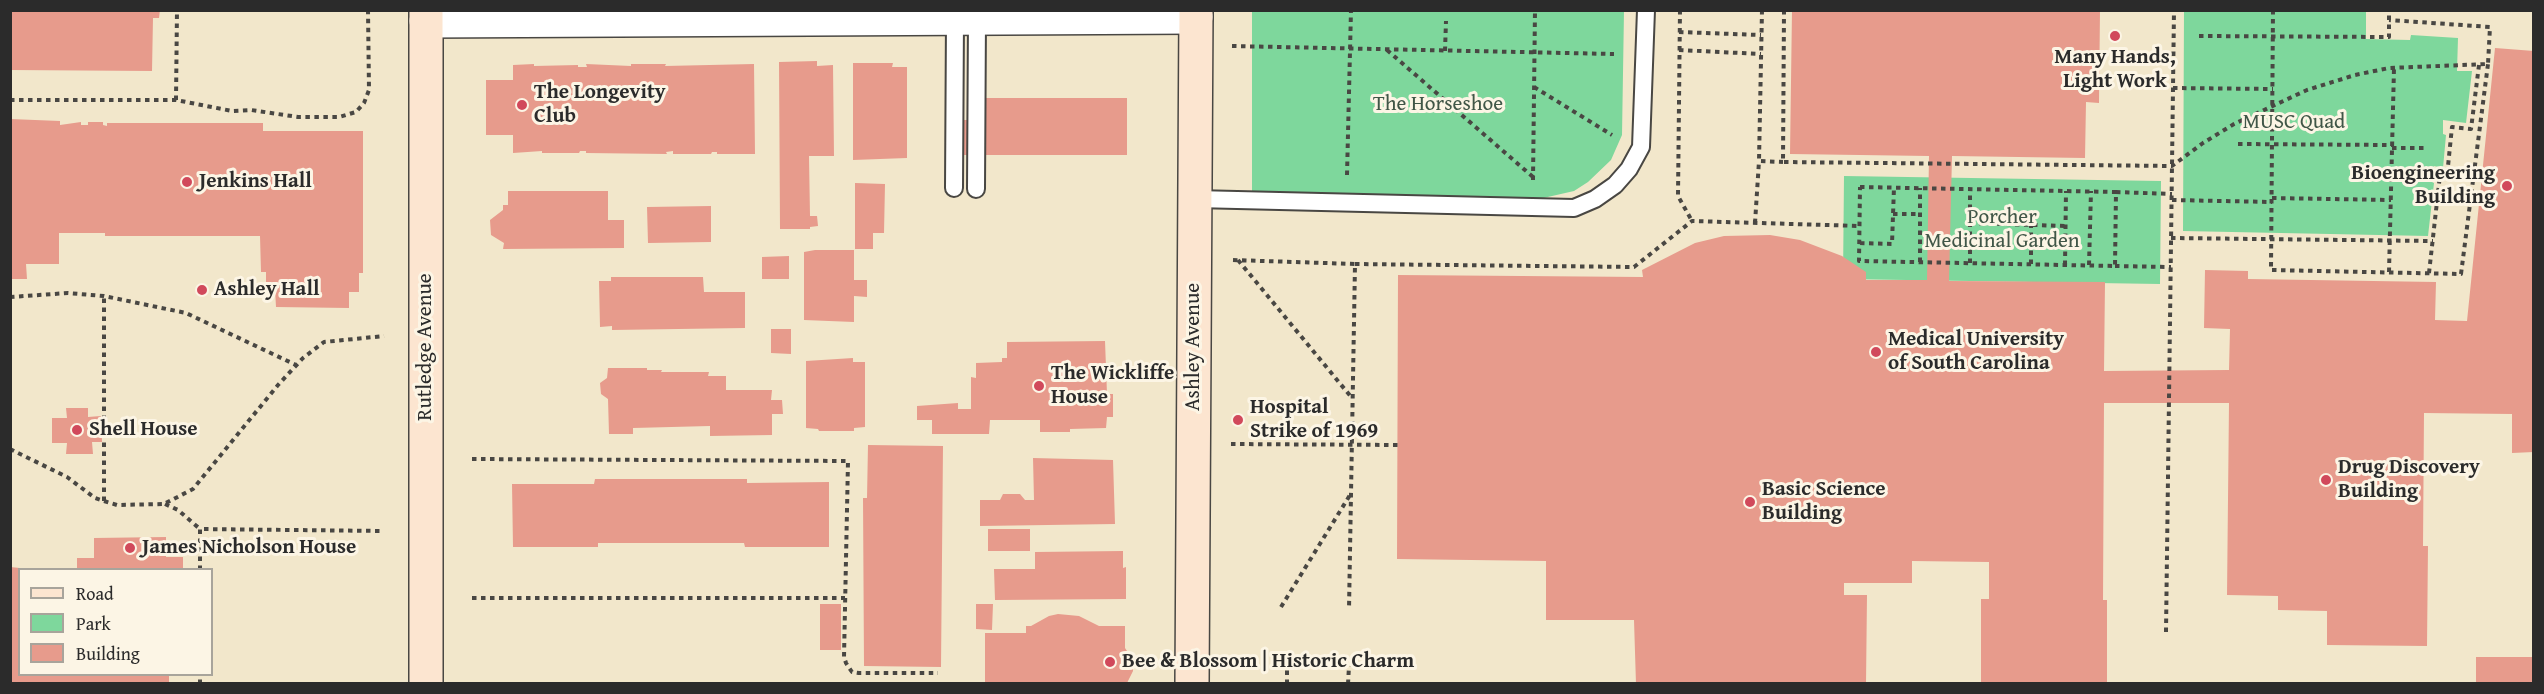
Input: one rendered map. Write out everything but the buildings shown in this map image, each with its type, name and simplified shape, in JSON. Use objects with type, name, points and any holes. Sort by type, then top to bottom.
[{"type":"street","points":[[426,16],[966,18],[1196,14]]},
{"type":"street","name":"Ashley Avenue","points":[[1192,684],[1196,14]]},
{"type":"street","name":"Rutledge Avenue","points":[[426,16],[426,684]]},
{"type":"lane","points":[[1195,199],[1574,208],[1595,199],[1615,186],[1629,169],[1638,151],[1643,107],[1646,10]]},
{"type":"lane","points":[[954,188],[966,18]]},
{"type":"lane","points":[[966,18],[976,189]]},
{"type":"path","points":[[176,100],[177,10]]},
{"type":"path","points":[[10,100],[176,100],[232,111],[251,110],[298,117],[339,117],[356,112],[364,103],[369,90],[368,10]]},
{"type":"path","points":[[1346,202],[1352,10]]},
{"type":"path","points":[[1533,208],[1534,10]]},
{"type":"path","points":[[1680,10],[1678,196],[1692,221]]},
{"type":"path","points":[[1755,224],[1759,161],[1762,10]]},
{"type":"path","points":[[1783,162],[1784,10]]},
{"type":"path","points":[[2166,632],[2174,10]]},
{"type":"path","points":[[2273,10],[2271,270],[2461,274],[2488,64],[2490,27],[2389,20]]},
{"type":"path","points":[[2199,36],[2389,37],[2389,10]]},
{"type":"path","points":[[1445,51],[1446,21]]},
{"type":"path","points":[[1679,32],[1761,35]]},
{"type":"path","points":[[1228,46],[1624,55]]},
{"type":"path","points":[[1386,50],[1533,178]]},
{"type":"path","points":[[1679,50],[1761,54]]},
{"type":"path","points":[[2429,273],[2440,175],[2447,176],[2452,127],[2471,129],[2479,64]]},
{"type":"path","points":[[1759,161],[2172,166],[2203,142],[2273,104],[2307,90],[2345,78],[2394,68],[2488,64]]},
{"type":"path","points":[[2389,272],[2394,68]]},
{"type":"path","points":[[1534,87],[1638,151]]},
{"type":"path","points":[[2173,88],[2273,89]]},
{"type":"path","points":[[2238,144],[2428,148]]},
{"type":"path","points":[[2171,267],[1859,261],[1860,187],[2172,194]]},
{"type":"path","points":[[1860,243],[1892,244],[1894,188]]},
{"type":"path","points":[[1920,188],[1920,262]]},
{"type":"path","points":[[1970,189],[1970,263]]},
{"type":"path","points":[[2065,266],[2066,191]]},
{"type":"path","points":[[2089,266],[2091,191]]},
{"type":"path","points":[[2115,266],[2116,192]]},
{"type":"path","points":[[2172,200],[2391,200]]},
{"type":"path","points":[[1893,213],[1920,214]]},
{"type":"path","points":[[1227,260],[1634,267],[1692,221],[1860,226]]},
{"type":"path","points":[[1970,223],[2066,226]]},
{"type":"path","points":[[2031,225],[2031,264]]},
{"type":"path","points":[[2171,238],[2433,241]]},
{"type":"path","points":[[1239,260],[1353,399]]},
{"type":"path","points":[[1349,609],[1355,264]]},
{"type":"path","points":[[10,297],[68,293],[104,296],[186,313],[296,365]]},
{"type":"path","points":[[104,296],[104,501]]},
{"type":"path","points":[[164,504],[193,489],[217,456],[296,365],[324,342],[384,336]]},
{"type":"path","points":[[1227,444],[1398,445]]},
{"type":"path","points":[[10,449],[67,477],[95,498],[117,505],[164,504],[178,510],[200,529],[384,531]]},
{"type":"path","points":[[472,459],[848,461],[844,657],[848,669],[859,673],[938,673]]},
{"type":"path","points":[[1281,607],[1351,495]]},
{"type":"path","points":[[200,529],[200,568]]},
{"type":"path","points":[[472,598],[845,598]]},
{"type":"path","points":[[1287,664],[1287,684]]},
{"type":"path","points":[[1348,666],[1348,684]]},
{"type":"green space","name":"The Horseshoe","points":[[1252,11],[1624,11],[1622,135],[1611,160],[1588,182],[1574,191],[1539,199],[1252,198]]},
{"type":"green space","name":"MUSC Quad","points":[[2184,11],[2366,11],[2366,39],[2410,40],[2411,35],[2458,38],[2457,71],[2472,71],[2466,123],[2443,120],[2443,134],[2446,135],[2443,168],[2434,166],[2430,181],[2434,183],[2428,236],[2183,231]]},
{"type":"green space","name":"Porcher Medicinal Garden","points":[[1844,176],[2161,181],[2160,284],[1843,279]]},
{"type":"place","name":"Many Hands, Light Work","points":[[2115,36]]},
{"type":"place","name":"The Longevity Club","points":[[522,105]]},
{"type":"place","name":"Jenkins Hall","points":[[187,182]]},
{"type":"place","name":"Bioengineering Building","points":[[2507,186]]},
{"type":"place","name":"Ashley Hall","points":[[202,290]]},
{"type":"place","name":"Medical University of South Carolina","points":[[1876,352]]},
{"type":"place","name":"The Wickliffe House","points":[[1039,386]]},
{"type":"place","name":"Hospital Strike of 1969","points":[[1238,420]]},
{"type":"place","name":"Shell House","points":[[77,430]]},
{"type":"place","name":"Drug Discovery Building","points":[[2326,480]]},
{"type":"place","name":"Basic Science Building","points":[[1750,502]]},
{"type":"place","name":"James Nicholson House","points":[[130,548]]},
{"type":"place","name":"Bee & Blossom | Historic Charm","points":[[1110,662]]}]
